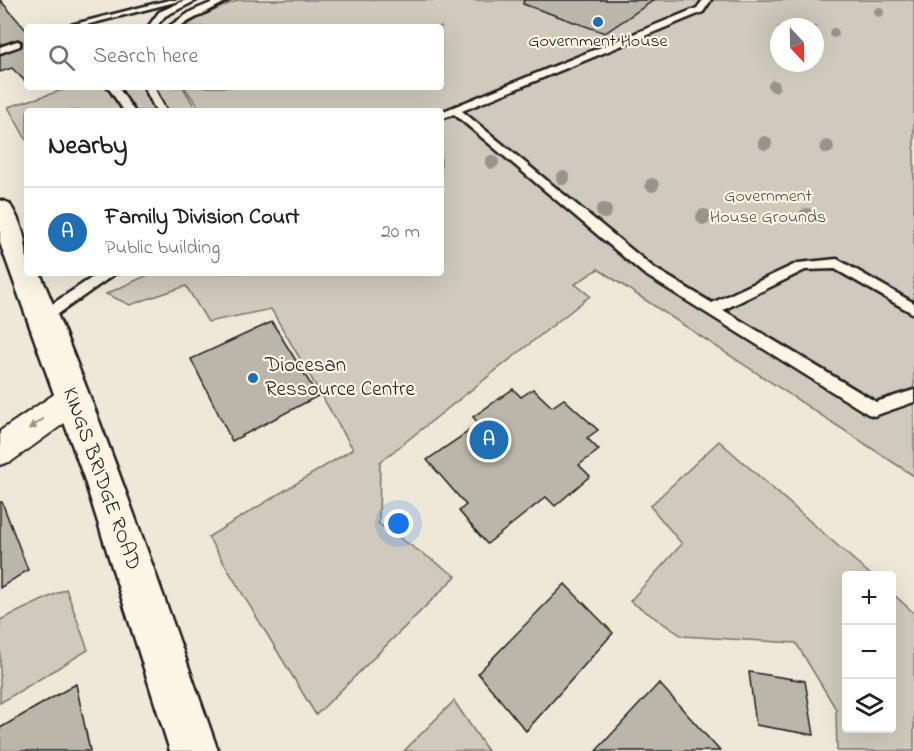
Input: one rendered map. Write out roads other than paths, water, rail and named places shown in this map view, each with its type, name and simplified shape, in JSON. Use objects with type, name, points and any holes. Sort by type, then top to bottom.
[{"type":"main road","name":"KINGS BRIDGE ROAD","points":[[0,209],[24,262]]},
{"type":"main road","name":"KINGS BRIDGE ROAD","points":[[29,276],[130,558],[194,751]]},
{"type":"street","points":[[0,450],[73,399]]},
{"type":"lane","points":[[79,24],[179,0]]},
{"type":"lane","points":[[154,24],[162,14],[194,0]]},
{"type":"lane","points":[[177,24],[225,0]]},
{"type":"lane","points":[[444,115],[700,10],[707,0]]},
{"type":"lane","points":[[0,50],[17,44]]},
{"type":"lane","points":[[115,90],[127,108]]},
{"type":"lane","points":[[150,90],[160,108]]},
{"type":"lane","points":[[455,110],[649,271],[874,409],[914,396]]},
{"type":"lane","points":[[712,309],[803,266],[837,264],[914,309]]},
{"type":"lane","points":[[42,318],[105,276]]},
{"type":"place","name":"Government House","points":[[598,22]]},
{"type":"place","name":"Diocesan Ressource Centre","points":[[253,378]]},
{"type":"place","name":"Family Division Court","points":[[489,440]]},
{"type":"park label","name":"Government House Grounds","points":[[768,207]]}]
